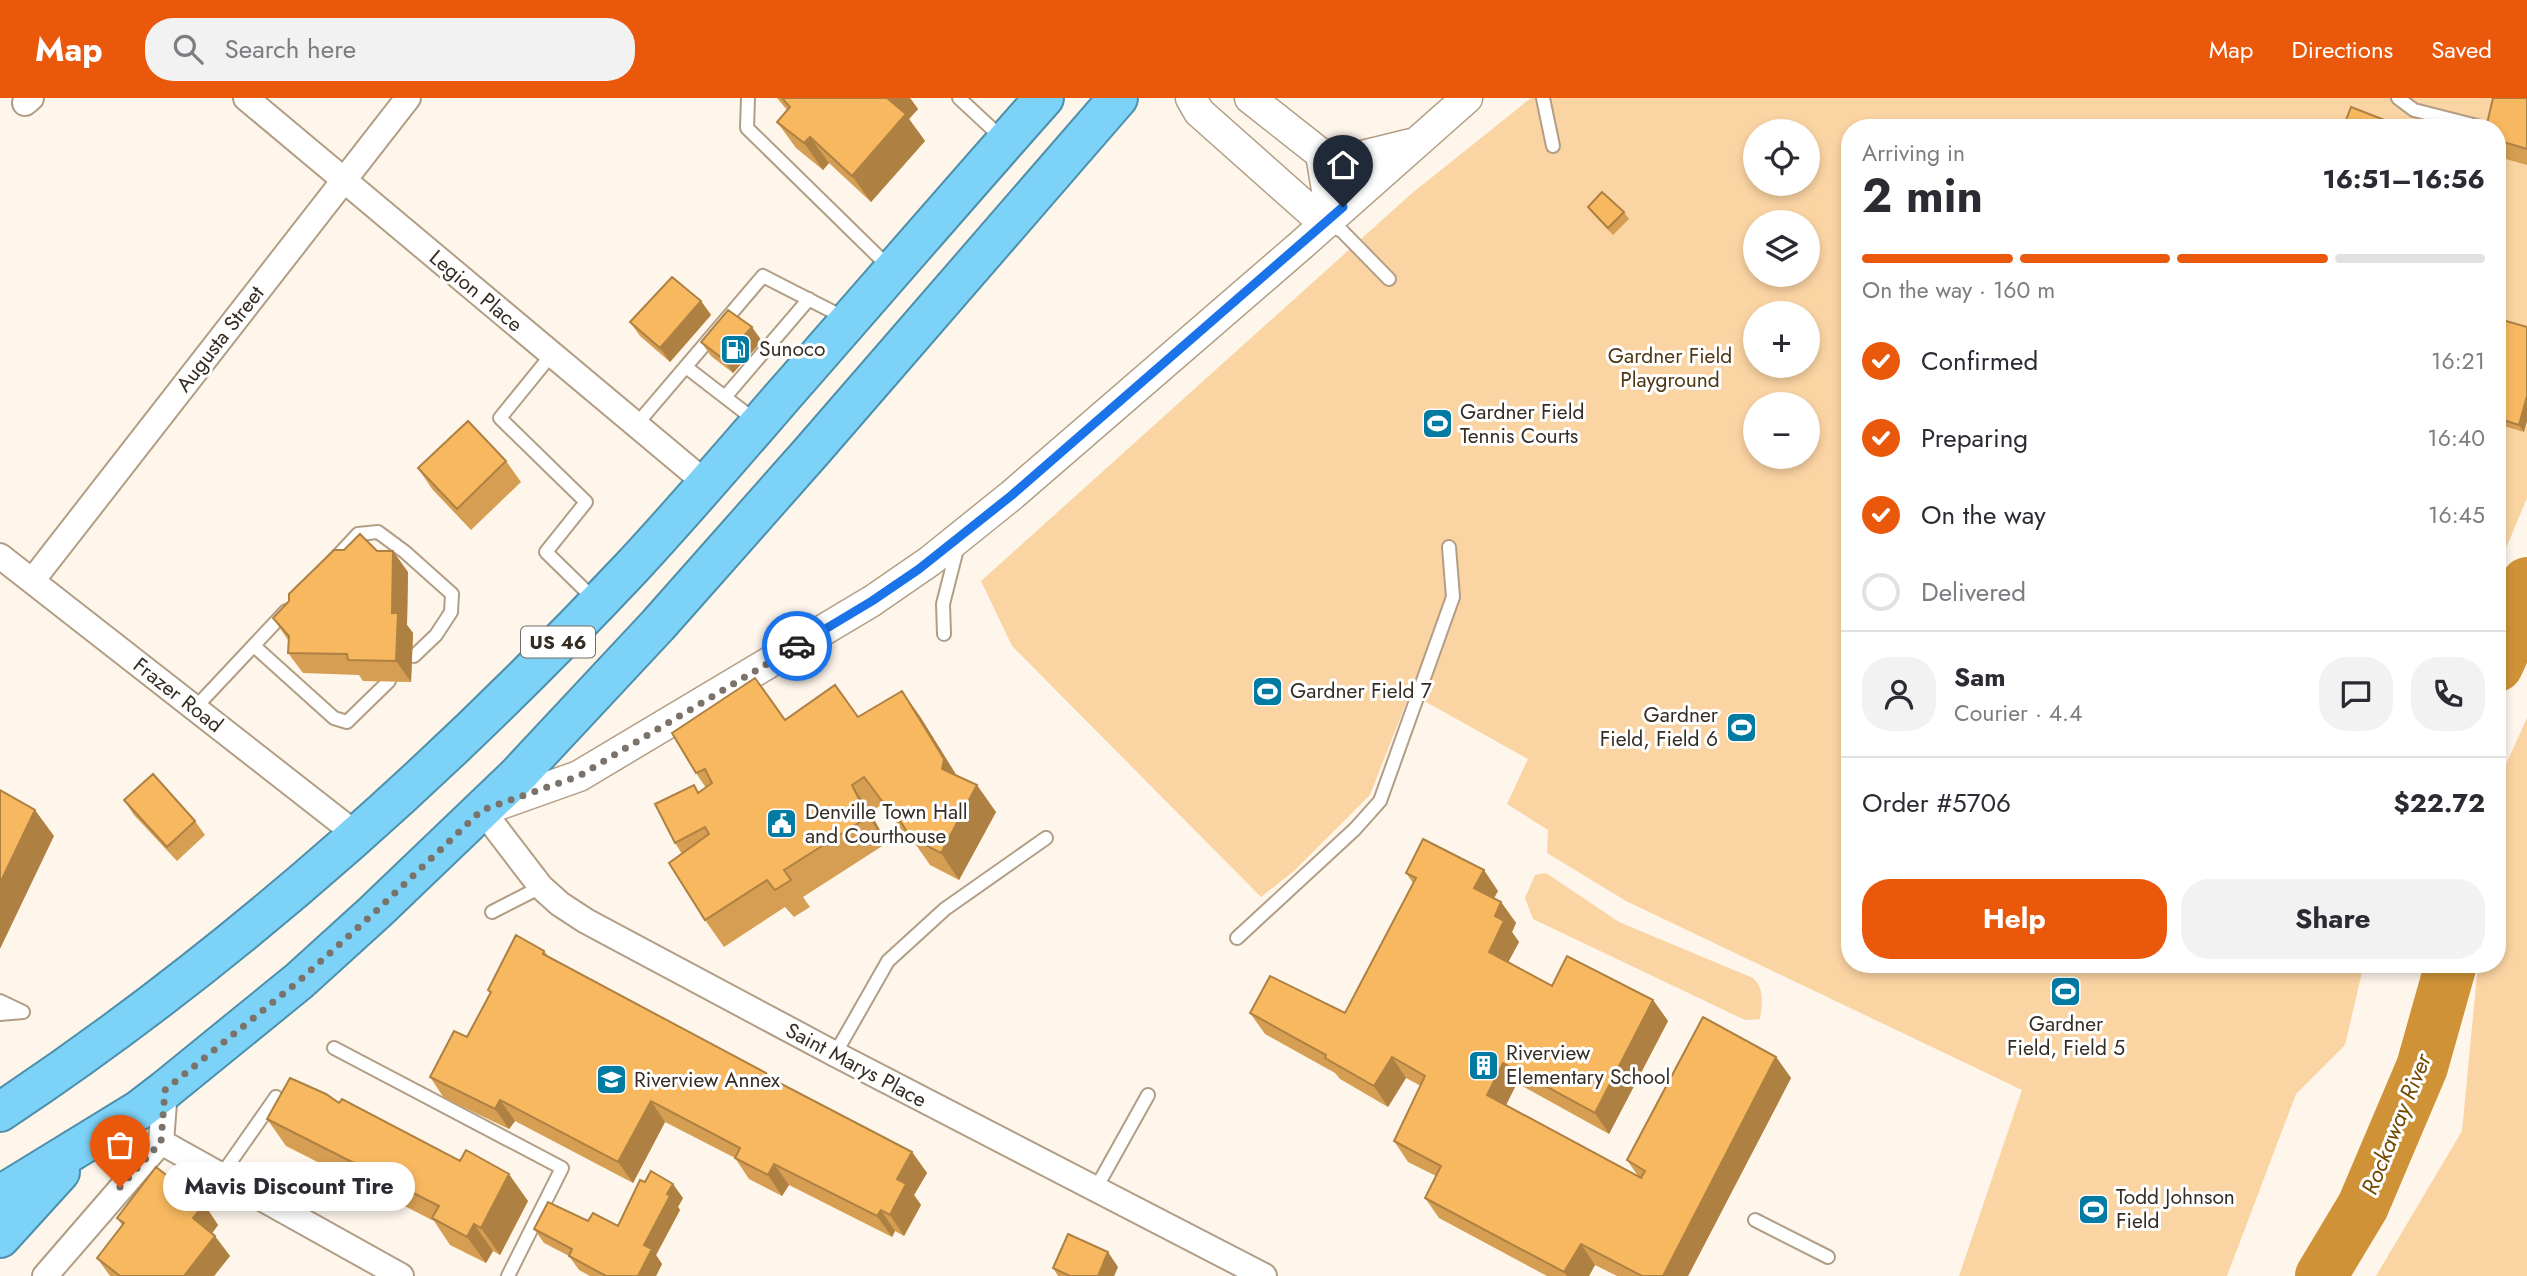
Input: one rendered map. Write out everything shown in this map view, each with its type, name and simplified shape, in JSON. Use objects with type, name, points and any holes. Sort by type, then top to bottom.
[{"type":"highway","name":"US 46","points":[[0,1112],[65,1069],[229,946],[356,835],[534,667],[706,484],[1044,98]]},
{"type":"highway","name":"US 46","points":[[0,1195],[139,1110],[165,1090],[299,981],[517,776],[658,625],[1118,98]]},
{"type":"highway","points":[[0,1238],[88,1140]]},
{"type":"street","name":"Legion Place","points":[[246,98],[706,484]]},
{"type":"street","name":"Augusta Street","points":[[32,581],[408,98]]},
{"type":"street","points":[[1191,98],[1199,112],[1325,223]]},
{"type":"street","points":[[1250,98],[1321,154],[1358,157],[1415,143]]},
{"type":"street","points":[[482,810],[579,776],[872,601],[1012,495],[1467,98]]},
{"type":"street","points":[[1321,154],[1327,190],[1325,223]]},
{"type":"street","name":"Frazer Road","points":[[0,555],[356,835]]},
{"type":"street","name":"Saint Marys Place","points":[[482,810],[541,887],[560,904],[586,920],[835,1054],[1095,1190],[1207,1244],[1264,1276]]},
{"type":"street","points":[[45,1276],[161,1142],[165,1090]]},
{"type":"street","points":[[161,1142],[401,1276]]},
{"type":"lane","points":[[748,98],[747,128],[893,270]]},
{"type":"lane","points":[[1543,98],[1553,146]]},
{"type":"lane","points":[[2398,98],[2414,110],[2449,119]]},
{"type":"lane","points":[[962,99],[1006,141]]},
{"type":"lane","points":[[1325,223],[1342,231],[1389,279]]},
{"type":"lane","points":[[636,425],[763,276],[850,320]]},
{"type":"lane","points":[[725,397],[809,299]]},
{"type":"lane","points":[[552,354],[500,418],[586,502],[546,552],[597,602]]},
{"type":"lane","points":[[686,367],[759,424]]},
{"type":"lane","points":[[320,575],[358,534],[379,532],[405,552],[452,594],[451,612],[436,635],[415,656]]},
{"type":"lane","points":[[944,634],[943,604],[960,537]]},
{"type":"lane","points":[[1237,938],[1354,829],[1380,801],[1453,597],[1449,547]]},
{"type":"lane","points":[[195,709],[292,605]]},
{"type":"lane","points":[[254,646],[334,718],[347,722],[389,681]]},
{"type":"lane","points":[[835,1054],[888,961],[945,909],[1046,838]]},
{"type":"lane","points":[[492,912],[541,887]]},
{"type":"lane","points":[[0,1001],[23,1012],[0,1014]]},
{"type":"lane","points":[[334,1048],[562,1168],[508,1276]]},
{"type":"lane","points":[[1095,1190],[1148,1095]]},
{"type":"lane","points":[[220,1177],[275,1097]]},
{"type":"lane","points":[[1755,1220],[1828,1256]]},
{"type":"green space","name":"Gardner Field Playground","points":[[1531,98],[2527,98],[2527,498],[2506,548],[2506,119],[1841,119],[1841,973],[2362,973],[2345,1045],[2296,1094],[2227,1276],[1959,1276],[2022,1090],[1626,901],[1547,853],[1548,830],[1507,804],[1528,759],[1410,693],[1370,795],[1294,871],[1261,897],[1012,646],[981,581],[1411,194]]},
{"type":"green space","points":[[2527,718],[2527,1276],[2376,1276],[2462,1131],[2477,973],[2506,973],[2506,764]]},
{"type":"green space","points":[[1546,873],[1619,922],[1753,978],[1761,992],[1760,1019],[1745,1020],[1533,919],[1525,898],[1535,875]]},
{"type":"building","points":[[782,98],[887,98],[906,114],[852,176],[810,137],[804,143],[777,122],[790,107]]},
{"type":"building","points":[[2493,98],[2527,98],[2527,149],[2506,143],[2506,119],[2488,119]]},
{"type":"building","points":[[2351,107],[2382,119],[2346,119]]},
{"type":"building","points":[[1602,192],[1624,212],[1608,228],[1588,207]]},
{"type":"building","points":[[672,277],[701,301],[660,348],[630,322]]},
{"type":"building","points":[[728,310],[752,327],[723,359],[701,342]]},
{"type":"building","points":[[2506,321],[2527,327],[2527,396],[2519,425],[2506,421]]},
{"type":"building","points":[[468,421],[506,461],[457,509],[418,468]]},
{"type":"building","points":[[360,534],[377,551],[393,551],[392,613],[398,613],[396,661],[348,660],[347,654],[288,653],[289,636],[273,618],[289,601],[289,594],[334,550],[344,550]]},
{"type":"building","name":"Denville Town Hall and Courthouse","points":[[755,678],[785,720],[835,685],[858,717],[902,691],[944,759],[942,769],[977,785],[941,853],[911,838],[890,805],[885,805],[864,777],[852,785],[868,817],[784,870],[791,880],[775,890],[767,880],[705,920],[669,863],[709,834],[705,827],[675,843],[655,804],[694,785],[698,793],[712,783],[705,769],[696,773],[672,733]]},
{"type":"building","points":[[153,774],[195,821],[167,847],[124,800]]},
{"type":"building","points":[[0,790],[35,810],[0,883]]},
{"type":"building","name":"Riverview Elementary School","points":[[1423,839],[1484,870],[1474,888],[1501,902],[1495,916],[1504,921],[1489,952],[1552,986],[1567,956],[1653,1000],[1595,1113],[1503,1063],[1487,1095],[1641,1178],[1645,1171],[1627,1160],[1703,1017],[1776,1057],[1663,1276],[1642,1276],[1581,1244],[1564,1272],[1425,1198],[1441,1166],[1394,1141],[1425,1076],[1392,1057],[1374,1086],[1325,1058],[1326,1055],[1250,1013],[1270,976],[1345,1013],[1416,878],[1406,873]]},
{"type":"building","points":[[516,935],[544,951],[543,954],[912,1152],[897,1179],[906,1184],[890,1215],[881,1210],[877,1216],[774,1164],[768,1175],[735,1158],[740,1148],[651,1101],[618,1162],[500,1100],[495,1109],[430,1077],[454,1031],[467,1037],[491,992],[488,990]]},
{"type":"building","points":[[290,1078],[326,1094],[339,1103],[342,1099],[460,1161],[466,1150],[509,1174],[481,1228],[474,1224],[467,1237],[432,1218],[439,1206],[267,1119]]},
{"type":"building","points":[[156,1167],[204,1204],[193,1218],[215,1236],[184,1276],[120,1276],[97,1258],[124,1223],[117,1218]]},
{"type":"building","points":[[651,1171],[673,1184],[667,1194],[670,1196],[644,1245],[652,1249],[638,1276],[606,1276],[569,1256],[572,1249],[534,1229],[548,1202],[588,1221],[593,1213],[618,1226],[640,1180],[645,1182]]},
{"type":"building","points":[[1068,1234],[1108,1252],[1098,1276],[1070,1276],[1053,1268]]},
{"type":"waterway","name":"Rockaway River","points":[[2506,646],[2520,616],[2527,583]]},
{"type":"waterway","name":"Rockaway River","points":[[2321,1276],[2363,1206],[2422,1067],[2448,973]]},
{"type":"way so far","points":[[120,1187],[161,1142],[165,1090],[299,981],[482,810],[579,776],[797,646]]},
{"type":"place","name":"Sunoco","points":[[736,349]]},
{"type":"place","name":"Gardner Field Tennis Courts","points":[[1437,424]]},
{"type":"place","name":"Gardner Field 7","points":[[1267,691]]},
{"type":"place","name":"Gardner Field, Field 6","points":[[1741,727]]},
{"type":"place","name":"Denville Town Hall and Courthouse","points":[[782,824]]},
{"type":"place","name":"Gardner Field, Field 5","points":[[2066,992]]},
{"type":"place","name":"Riverview Elementary School","points":[[1483,1065]]},
{"type":"place","name":"Riverview Annex","points":[[611,1080]]},
{"type":"place","name":"Mavis Discount Tire","points":[[120,1187]]},
{"type":"place","name":"Todd Johnson Field","points":[[2093,1209]]},
{"type":"route","points":[[797,646],[872,601],[960,537],[1012,495],[1343,207]]}]
